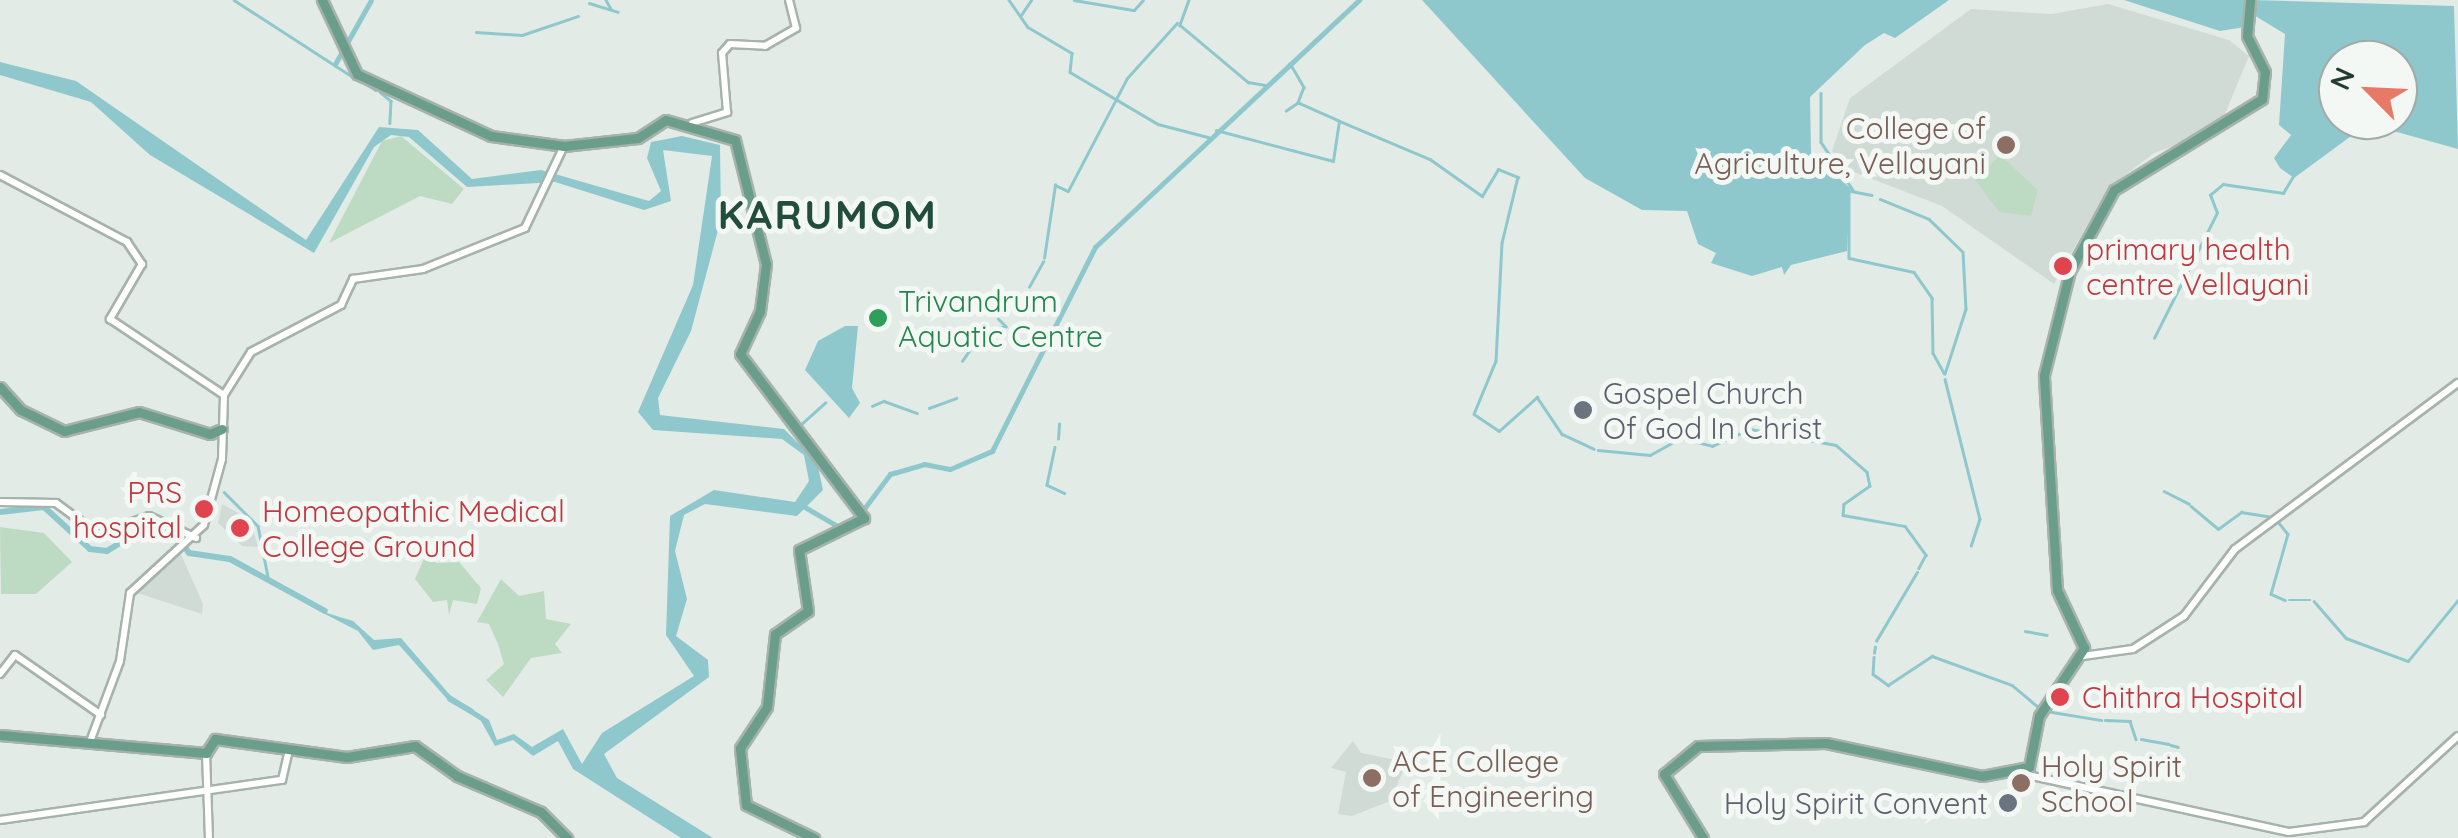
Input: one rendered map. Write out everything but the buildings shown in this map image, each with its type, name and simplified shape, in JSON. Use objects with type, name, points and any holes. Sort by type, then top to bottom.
[{"type":"main road","points":[[322,0],[357,74],[408,103],[498,138],[564,146],[638,138],[666,120],[692,124],[735,140],[758,217],[762,300],[740,354],[861,515],[799,550],[808,611],[775,634],[768,703],[740,748],[746,805],[814,838]]},
{"type":"main road","points":[[1704,838],[1664,774],[1695,747],[1826,743],[1982,776],[2023,774],[2049,696],[2082,656],[2052,552],[2056,484],[2044,375],[2070,270],[2114,190],[2262,99],[2264,72],[2247,36],[2250,0]]},
{"type":"main road","points":[[0,387],[21,410],[64,431],[139,412],[210,434],[222,429]]},
{"type":"main road","points":[[0,735],[91,738],[206,753],[215,739],[347,757],[415,746],[457,776],[542,812],[567,838]]},
{"type":"street","points":[[692,124],[727,112],[722,58],[730,44],[765,46],[796,28],[790,0]]},
{"type":"street","points":[[91,738],[101,715],[130,593],[196,538],[217,482],[224,395],[254,349],[341,305],[353,280],[423,269],[516,232],[548,188],[564,146]]},
{"type":"street","points":[[0,175],[127,242],[142,264],[110,319],[224,395]]},
{"type":"street","points":[[2082,656],[2133,649],[2184,616],[2236,550],[2458,383]]},
{"type":"street","points":[[0,502],[56,503],[98,534],[149,516],[196,538]]},
{"type":"street","points":[[0,674],[15,655],[101,715]]},
{"type":"street","points":[[2023,774],[2289,832],[2364,822],[2458,736]]},
{"type":"street","points":[[0,820],[201,795],[284,780],[289,750]]},
{"type":"street","points":[[206,753],[201,795],[209,838]]},
{"type":"shaded area","name":"College of Agriculture, Vellayani","points":[[2108,4],[2229,40],[2249,56],[2218,131],[2154,153],[2107,189],[2054,284],[1942,206],[1849,170],[1832,151],[1850,98],[1971,9],[2052,14]]},
{"type":"shaded area","name":"Homeopathic Medical College Ground","points":[[222,504],[250,520],[258,547],[242,546],[218,523]]},
{"type":"shaded area","points":[[180,552],[203,604],[202,614],[134,592]]},
{"type":"shaded area","name":"ACE College of Engineering","points":[[1353,741],[1361,753],[1407,762],[1390,801],[1352,816],[1338,814],[1346,772],[1331,768]]},
{"type":"green space","points":[[401,136],[464,189],[452,204],[420,196],[329,243],[382,141]]},
{"type":"green space","points":[[2000,155],[2038,190],[2031,216],[1999,212],[1975,180]]},
{"type":"green space","points":[[0,527],[44,533],[72,562],[36,594],[1,594]]},
{"type":"green space","points":[[429,547],[436,563],[459,562],[481,588],[477,604],[453,600],[449,615],[447,600],[433,602],[415,579]]},
{"type":"green space","points":[[501,579],[519,596],[544,591],[546,619],[571,624],[555,644],[562,653],[531,658],[503,697],[486,680],[504,664],[498,644],[489,624],[477,622]]},
{"type":"water","points":[[1422,0],[1949,0],[1895,38],[1884,33],[1865,45],[1810,97],[1811,153],[1850,188],[1847,251],[1791,265],[1784,275],[1782,267],[1752,276],[1711,263],[1716,253],[1698,244],[1687,211],[1642,210],[1585,178]]},
{"type":"water","points":[[2124,0],[2247,0],[2245,27],[2220,31]]},
{"type":"water","points":[[2253,0],[2454,6],[2458,149],[2418,138],[2418,40],[2318,40],[2318,140],[2346,140],[2294,178],[2274,158],[2291,135],[2279,125],[2285,34],[2252,14]]},
{"type":"water","points":[[0,62],[76,81],[306,240],[379,127],[418,130],[472,179],[541,170],[649,201],[661,191],[647,158],[651,142],[682,136],[720,145],[721,219],[691,331],[658,398],[660,415],[784,429],[817,462],[823,490],[797,516],[705,504],[684,515],[675,551],[687,599],[676,636],[708,660],[709,677],[604,754],[617,778],[713,838],[681,838],[573,769],[558,741],[533,756],[513,740],[495,746],[481,721],[447,699],[399,645],[373,650],[358,631],[317,610],[353,621],[374,640],[401,638],[450,695],[489,720],[497,740],[514,734],[532,747],[563,729],[582,764],[602,733],[694,676],[666,635],[670,516],[714,490],[795,502],[809,481],[804,455],[782,439],[653,430],[638,412],[693,285],[712,156],[663,150],[671,201],[644,210],[555,182],[467,187],[409,137],[391,135],[374,147],[314,253],[150,155],[91,102],[0,75]]},
{"type":"water","points":[[845,326],[858,326],[852,388],[860,403],[849,418],[805,370],[818,341]]},
{"type":"waterway","points":[[234,0],[359,81]]},
{"type":"waterway","points":[[335,64],[371,0]]},
{"type":"waterway","points":[[606,0],[611,9]]},
{"type":"waterway","points":[[1009,0],[1028,27],[1072,53],[1070,72],[1158,124],[1208,137]]},
{"type":"waterway","points":[[1021,15],[1031,0]]},
{"type":"waterway","points":[[1074,0],[1134,10],[1143,0]]},
{"type":"waterway","points":[[1189,0],[1180,25],[1248,82],[1265,85]]},
{"type":"waterway","points":[[860,514],[890,474],[924,464],[950,469],[992,451],[1095,247],[1359,0]]},
{"type":"waterway","points":[[589,3],[618,12]]},
{"type":"waterway","points":[[476,32],[522,35],[578,16]]},
{"type":"waterway","points":[[1044,258],[1055,185],[1068,191],[1127,78],[1177,23]]},
{"type":"waterway","points":[[1290,63],[1304,87],[1298,103]]},
{"type":"waterway","points":[[363,82],[376,90]]},
{"type":"waterway","points":[[380,92],[391,101],[390,123]]},
{"type":"waterway","points":[[1821,93],[1821,142],[1853,190]]},
{"type":"waterway","points":[[1216,130],[1333,161],[1339,121],[1298,103],[1286,111]]},
{"type":"waterway","points":[[1337,120],[1430,159],[1482,196],[1498,169],[1518,177],[1502,243],[1496,361],[1474,414],[1499,431],[1537,397],[1562,434],[1594,449]]},
{"type":"waterway","points":[[2154,338],[2217,213],[2210,195],[2223,184],[2283,193],[2294,175]]},
{"type":"waterway","points":[[1846,190],[1872,195]]},
{"type":"waterway","points":[[1849,191],[1849,258],[1914,272],[1932,298],[1933,353],[1944,373]]},
{"type":"waterway","points":[[1880,199],[1929,219],[1963,252],[1966,309],[1945,374]]},
{"type":"waterway","points":[[1029,287],[1043,262]]},
{"type":"waterway","points":[[996,327],[1006,327],[998,319]]},
{"type":"waterway","points":[[962,361],[983,331]]},
{"type":"waterway","points":[[1945,379],[1980,519],[1971,546]]},
{"type":"waterway","points":[[929,408],[956,398]]},
{"type":"waterway","points":[[872,406],[884,401],[917,413]]},
{"type":"waterway","points":[[797,428],[825,403]]},
{"type":"waterway","points":[[1058,439],[1059,424]]},
{"type":"waterway","points":[[1598,450],[1650,455],[1681,438],[1712,446],[1750,429],[1836,445],[1867,472],[1870,486],[1844,504],[1843,515],[1905,526],[1926,555],[1919,568]]},
{"type":"waterway","points":[[1055,447],[1047,485],[1064,493]]},
{"type":"waterway","points":[[2164,491],[2189,504]]},
{"type":"waterway","points":[[224,492],[258,526],[268,577]]},
{"type":"waterway","points":[[803,506],[839,527]]},
{"type":"waterway","points":[[2191,506],[2218,529],[2241,512],[2271,517]]},
{"type":"waterway","points":[[0,512],[44,507],[90,549],[107,551],[144,528],[173,531],[189,553],[230,559],[325,611]]},
{"type":"waterway","points":[[2279,523],[2288,534],[2271,594],[2285,600]]},
{"type":"waterway","points":[[1876,641],[1917,572]]},
{"type":"waterway","points":[[2289,600],[2310,600]]},
{"type":"waterway","points":[[2314,601],[2346,638],[2408,661],[2458,600]]},
{"type":"waterway","points":[[2025,631],[2047,635]]},
{"type":"waterway","points":[[1874,653],[1875,647]]},
{"type":"waterway","points":[[1874,657],[1873,674],[1888,685],[1932,656],[2012,685],[2039,708]]},
{"type":"waterway","points":[[450,699],[471,711]]},
{"type":"waterway","points":[[2046,711],[2101,720]]},
{"type":"waterway","points":[[2105,720],[2130,721],[2136,739]]},
{"type":"waterway","points":[[2141,739],[2169,744]]},
{"type":"waterway","points":[[2171,745],[2178,747]]},
{"type":"place","name":"College of Agriculture, Vellayani","points":[[2006,145]]},
{"type":"place","name":"primary health centre Vellayani","points":[[2063,266]]},
{"type":"place","name":"Trivandrum Aquatic Centre","points":[[878,318]]},
{"type":"place","name":"Gospel Church Of God In Christ","points":[[1583,410]]},
{"type":"place","name":"PRS hospital","points":[[204,509]]},
{"type":"place","name":"Homeopathic Medical College Ground","points":[[240,528]]},
{"type":"place","name":"Chithra Hospital","points":[[2060,697]]},
{"type":"place","name":"ACE College of Engineering","points":[[1372,778]]},
{"type":"place","name":"Holy Spirit School","points":[[2021,783]]},
{"type":"place","name":"Holy Spirit Convent","points":[[2008,803]]},
{"type":"district","name":"KARUMOM","points":[[828,214]]}]
